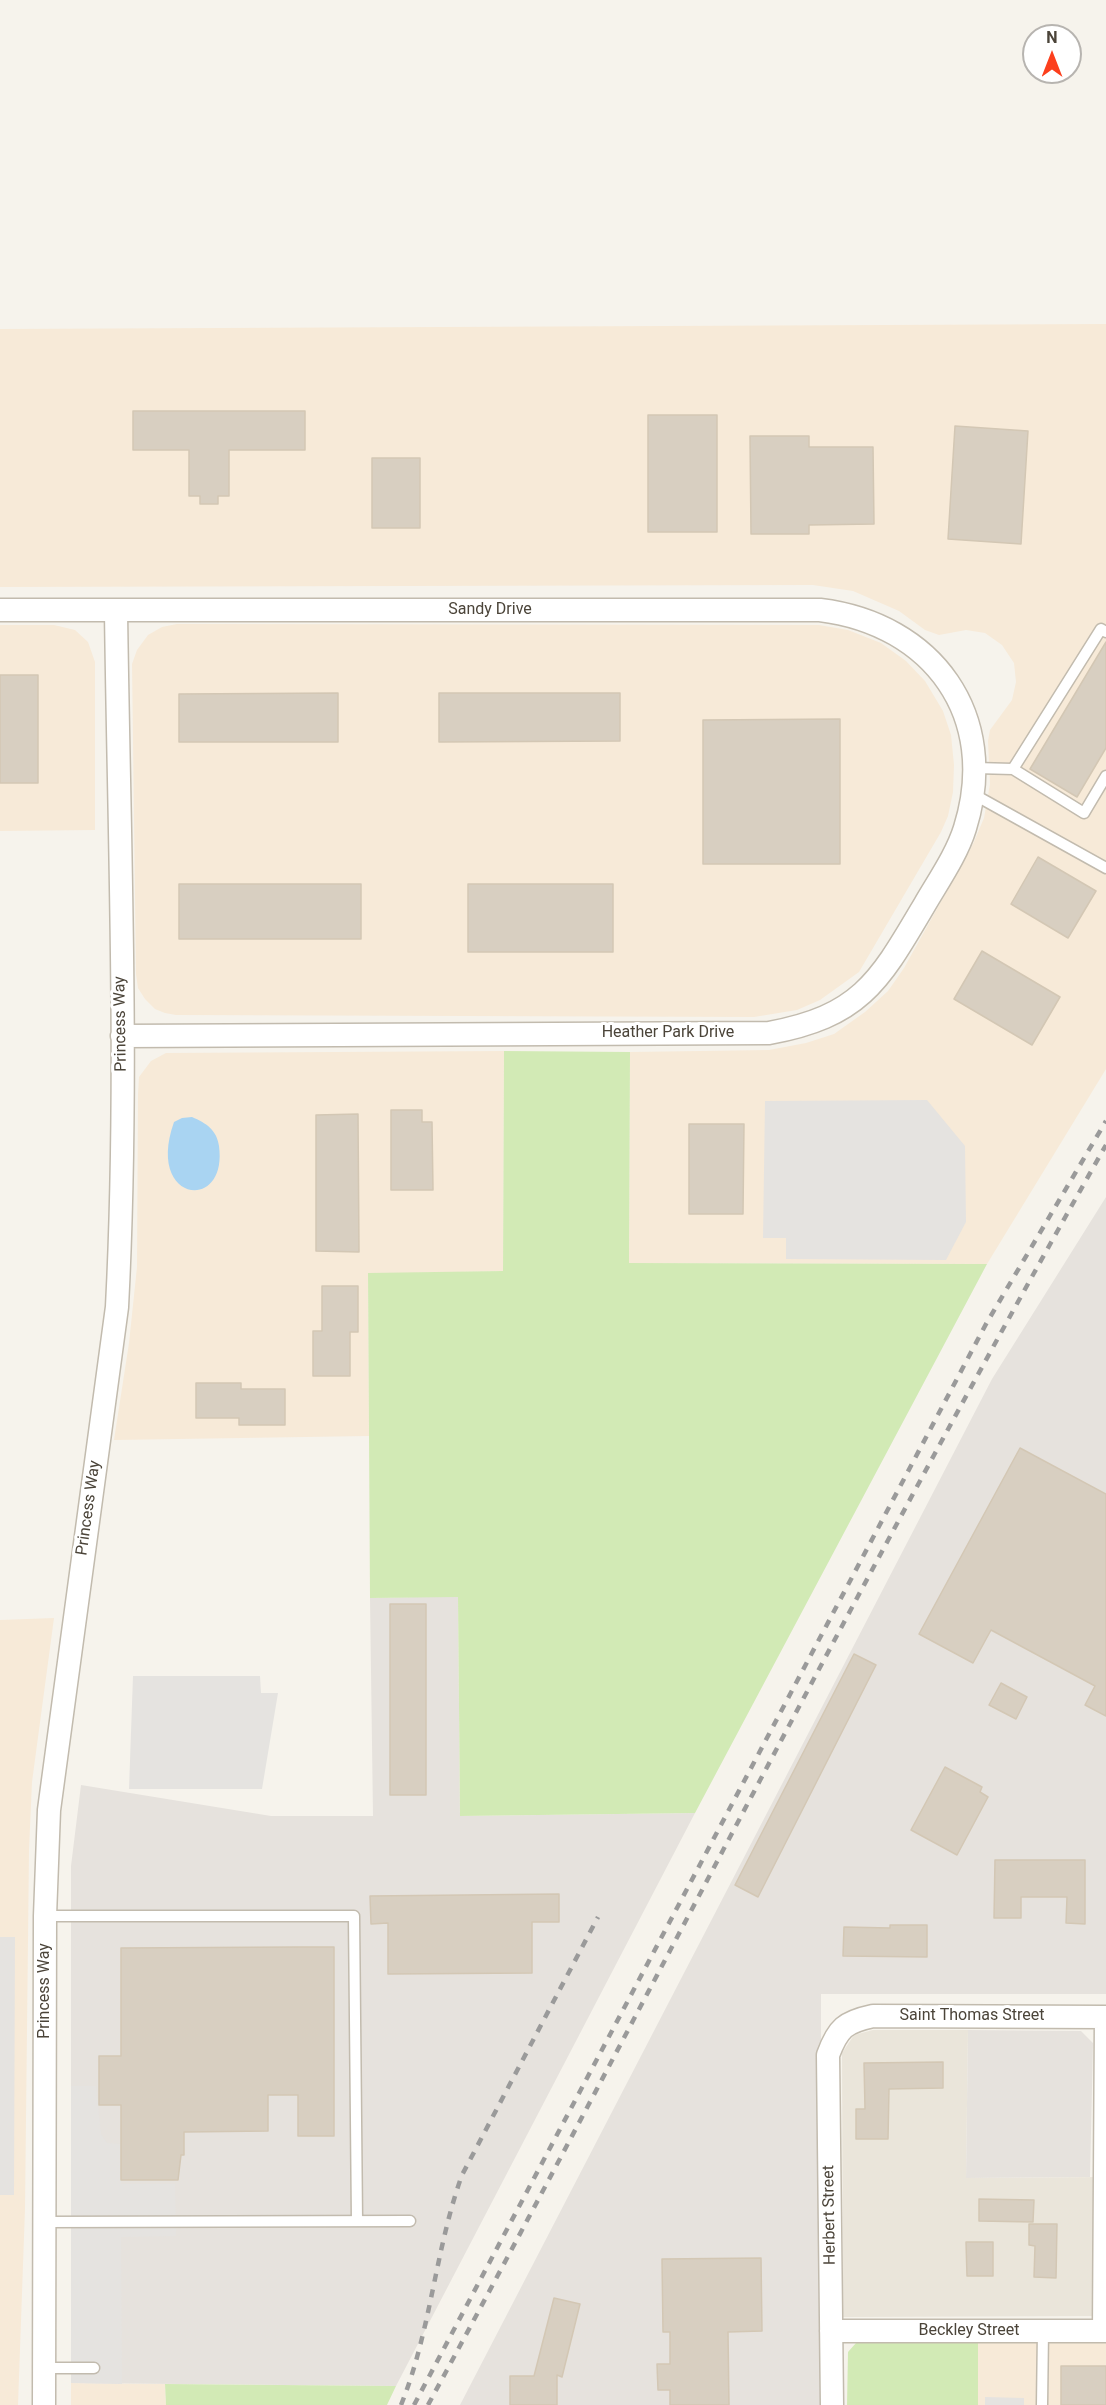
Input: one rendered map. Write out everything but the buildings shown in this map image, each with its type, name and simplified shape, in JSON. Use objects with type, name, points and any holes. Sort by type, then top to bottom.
[{"type":"street","name":"Sandy Drive","points":[[0,610],[820,610],[848,613],[888,629],[960,683]]},
{"type":"street","name":"Princess Way","points":[[44,2405],[45,1916],[49,1810],[117,1307],[122,1181],[122,1036],[116,610]]},
{"type":"street","name":"Heather Park Drive","points":[[122,1036],[769,1033],[799,1027],[825,1017],[866,991],[888,966],[946,868],[965,829],[973,794],[975,768],[973,744],[960,683]]},
{"type":"street","name":"Saint Thomas Street","points":[[841,2028],[854,2020],[873,2016],[1106,2016]]},
{"type":"street","points":[[1105,2331],[1106,2016]]},
{"type":"street","name":"Herbert Street","points":[[831,2405],[828,2055],[841,2028]]},
{"type":"street","name":"Beckley Street","points":[[831,2331],[1105,2331]]},
{"type":"lane","points":[[1013,770],[1101,629],[1106,632]]},
{"type":"lane","points":[[975,768],[1013,770],[1084,813],[1106,776]]},
{"type":"lane","points":[[973,794],[1106,868]]},
{"type":"lane","points":[[45,1916],[354,1916],[357,2221]]},
{"type":"lane","points":[[44,2222],[410,2221]]},
{"type":"lane","points":[[1042,2405],[1043,2331]]},
{"type":"lane","points":[[44,2368],[94,2368]]},
{"type":"shaded area","points":[[1106,324],[1106,1069],[987,1264],[629,1263],[630,1052],[769,1050],[806,1043],[834,1034],[865,1012],[888,991],[904,968],[973,844],[984,818],[990,784],[988,741],[990,730],[1012,700],[1016,682],[1014,663],[1002,645],[985,633],[966,630],[939,635],[925,630],[899,611],[853,591],[813,585],[0,587],[0,329]]},
{"type":"shaded area","points":[[177,624],[819,625],[848,630],[881,643],[906,661],[925,681],[943,711],[951,735],[954,765],[953,792],[948,816],[941,832],[859,972],[820,1000],[797,1010],[754,1017],[176,1015],[165,1013],[155,1009],[145,999],[138,988],[136,974],[132,664],[137,650],[148,635],[162,627]]},
{"type":"shaded area","points":[[0,625],[54,625],[75,630],[88,642],[95,662],[95,830],[0,831]]},
{"type":"shaded area","points":[[504,1051],[503,1271],[368,1274],[369,1436],[114,1440],[129,1343],[137,1267],[139,1077],[151,1061],[166,1053]]},
{"type":"shaded area","points":[[927,1100],[965,1146],[966,1222],[946,1260],[786,1259],[786,1238],[763,1238],[765,1101]]},
{"type":"shaded area","points":[[1106,1197],[1106,1994],[821,1994],[821,2405],[460,2405],[992,1379]]},
{"type":"shaded area","points":[[458,1596],[460,1816],[695,1813],[396,2386],[71,2383],[71,1866],[81,1785],[271,1816],[373,1816],[370,1598]]},
{"type":"shaded area","points":[[54,1618],[32,1782],[29,1850],[25,2209],[18,2405],[0,2405],[0,1620]]},
{"type":"shaded area","points":[[133,1676],[260,1676],[261,1693],[278,1693],[262,1789],[129,1789]]},
{"type":"shaded area","points":[[0,1937],[15,1937],[14,2195],[0,2195]]},
{"type":"shaded area","points":[[873,2030],[968,2030],[966,2178],[1106,2177],[1106,2316],[843,2317],[842,2053],[854,2035]]},
{"type":"shaded area","points":[[968,2030],[1081,2031],[1093,2043],[1090,2177],[966,2178]]},
{"type":"shaded area","points":[[71,2086],[96,2086],[101,2134],[107,2143],[120,2144],[121,2184],[175,2184],[176,2236],[121,2237],[122,2384],[71,2383]]},
{"type":"shaded area","points":[[978,2343],[1106,2343],[1106,2405],[978,2405]]},
{"type":"shaded area","points":[[71,2383],[165,2384],[166,2405],[71,2405]]},
{"type":"shaded area","points":[[985,2397],[1024,2398],[1024,2405],[985,2405]]},
{"type":"green space","points":[[504,1051],[630,1052],[629,1263],[987,1264],[695,1813],[460,1816],[458,1597],[370,1598],[368,1273],[503,1271]]},
{"type":"green space","points":[[856,2343],[978,2343],[978,2405],[847,2405],[848,2352]]},
{"type":"green space","points":[[165,2384],[396,2386],[387,2405],[166,2405]]},
{"type":"water","points":[[192,1117],[210,1128],[219,1146],[218,1168],[212,1182],[201,1189],[189,1190],[178,1183],[170,1169],[168,1149],[174,1122]]},
{"type":"railway","points":[[414,2405],[986,1324],[1106,1121]]},
{"type":"railway","points":[[428,2405],[932,1458],[1106,1145]]},
{"type":"railway","points":[[401,2405],[419,2348],[445,2232],[462,2175],[598,1917]]}]
